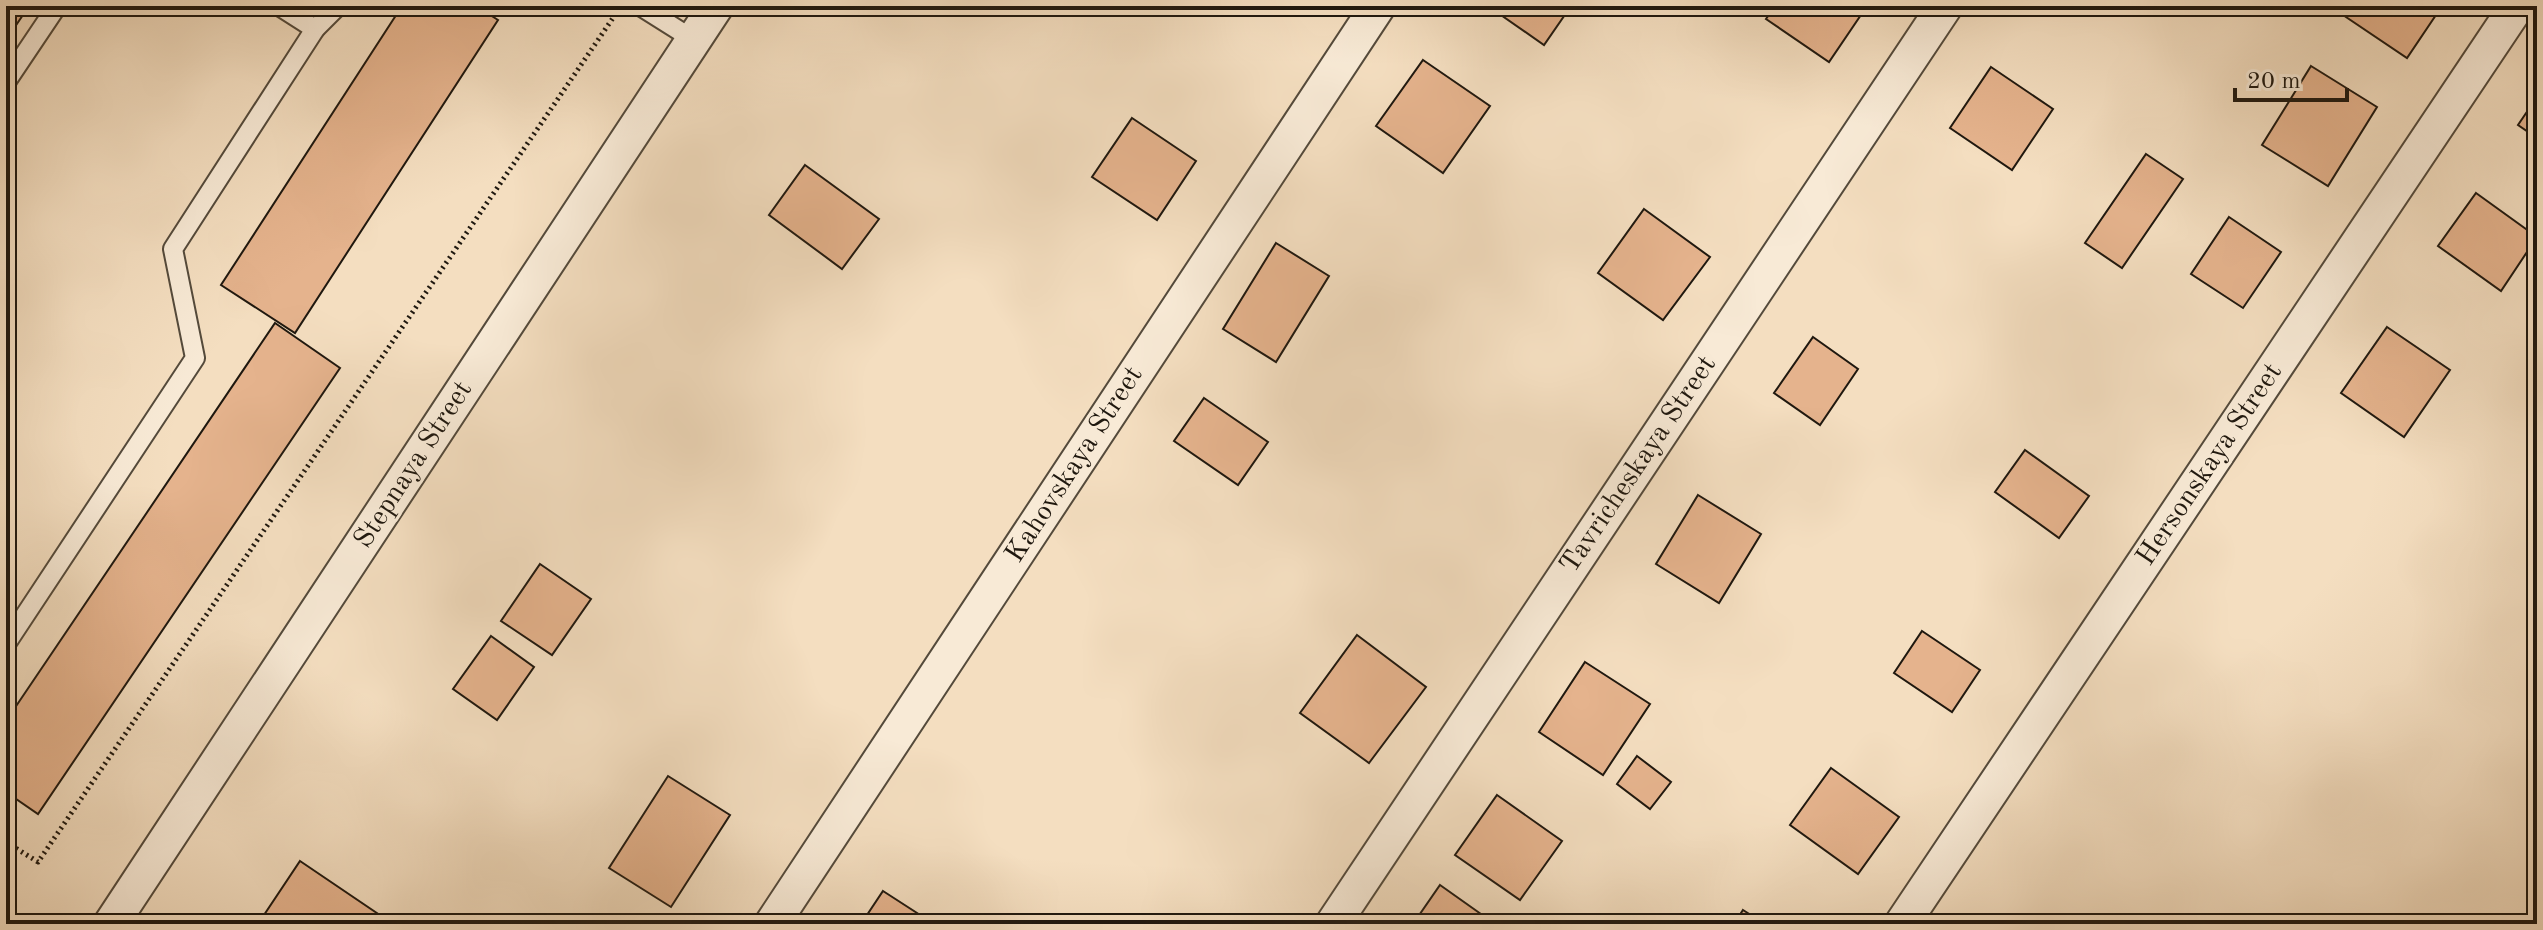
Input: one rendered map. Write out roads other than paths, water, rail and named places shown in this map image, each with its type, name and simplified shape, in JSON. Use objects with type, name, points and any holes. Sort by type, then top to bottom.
[{"type":"street","name":"Stepnaya Street","points":[[111,924],[716,6]]},
{"type":"street","name":"Kahovskaya Street","points":[[772,924],[1378,6]]},
{"type":"street","name":"Tavricheskaya Street","points":[[1333,924],[1945,6]]},
{"type":"street","name":"Hersonskaya Street","points":[[1902,924],[2517,6]]},
{"type":"lane","points":[[6,82],[57,6]]},
{"type":"lane","points":[[279,6],[315,29]]},
{"type":"lane","points":[[6,644],[195,358],[173,249],[315,29],[338,6]]},
{"type":"lane","points":[[640,6],[694,40]]}]
